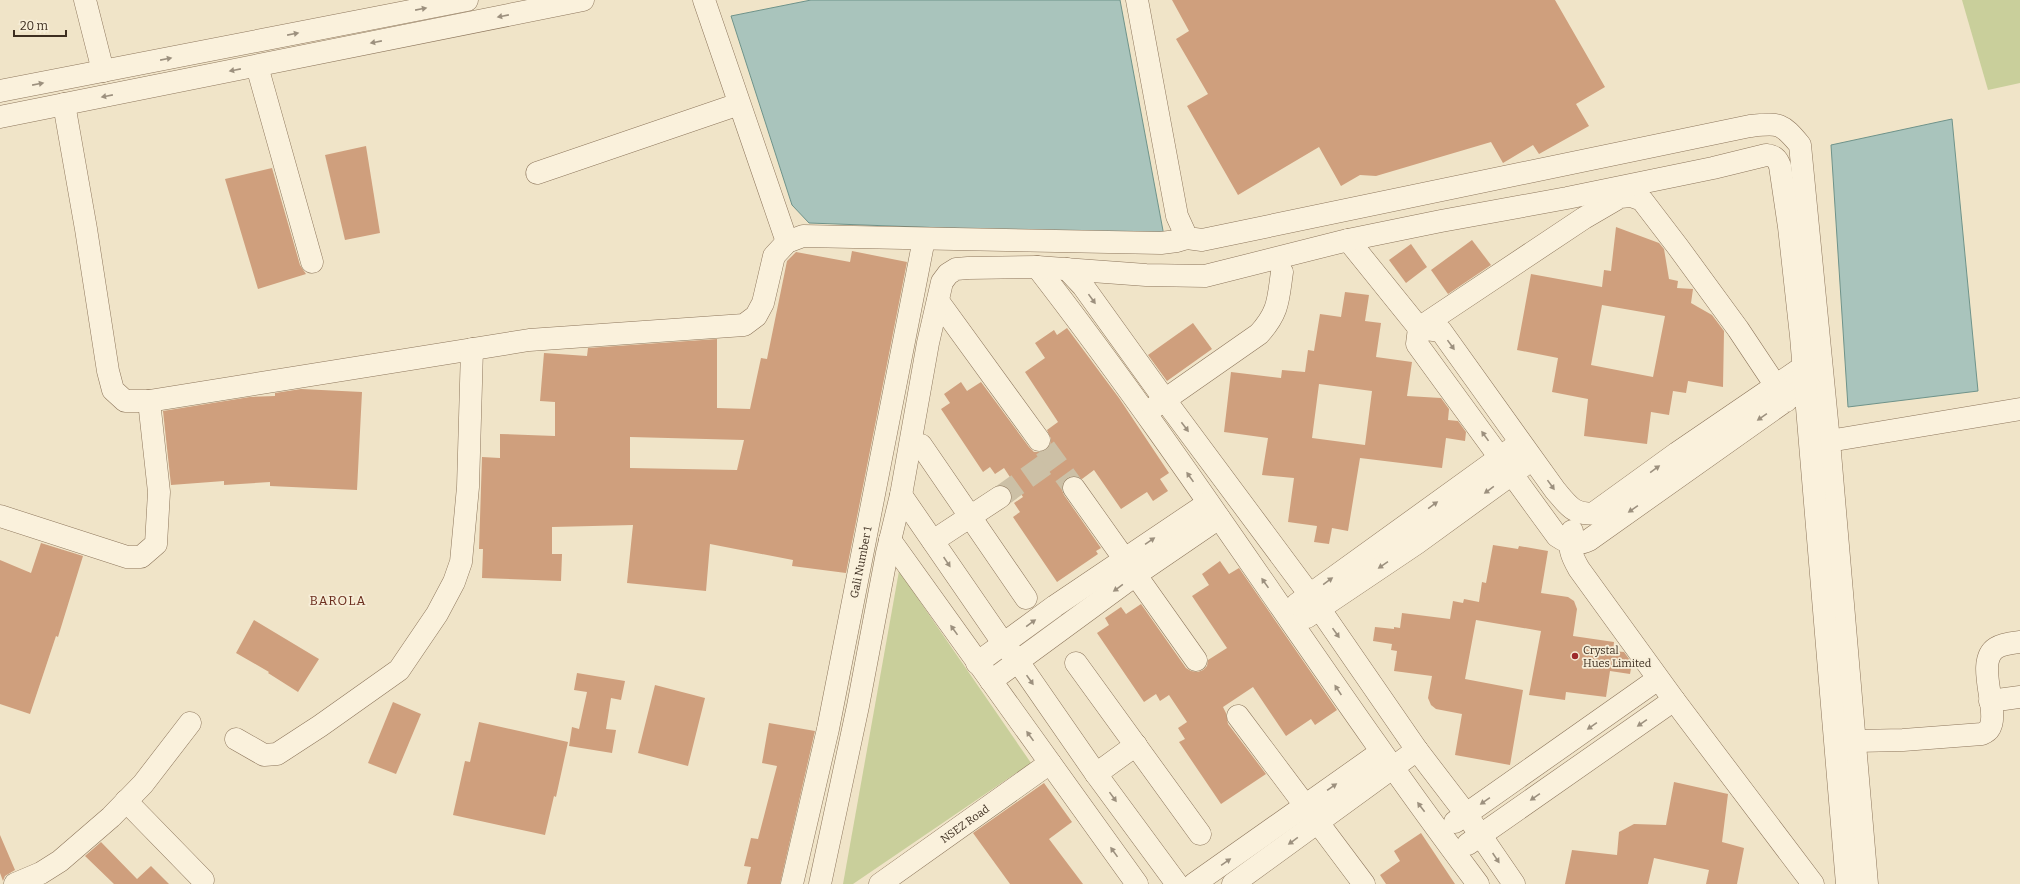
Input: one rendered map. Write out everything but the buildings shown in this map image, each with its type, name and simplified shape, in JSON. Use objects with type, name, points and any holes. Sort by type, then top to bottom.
[{"type":"street","points":[[85,0],[103,71]]},
{"type":"street","points":[[0,92],[467,0]]},
{"type":"street","points":[[0,117],[257,66],[530,5],[583,0]]},
{"type":"street","points":[[704,0],[787,242]]},
{"type":"street","points":[[1137,0],[1177,216],[1187,238]]},
{"type":"street","points":[[257,66],[312,262]]},
{"type":"street","points":[[64,104],[86,229],[108,371],[114,390],[125,401],[148,401],[529,340],[744,325],[756,316],[763,303],[774,256],[787,242],[803,236],[1160,243],[1177,242],[1187,238],[1202,240],[1742,128],[1773,123],[1786,128],[1800,145],[1829,441],[1868,884]]},
{"type":"street","points":[[537,173],[740,104]]},
{"type":"street","points":[[820,884],[858,706],[890,540],[901,496],[928,343],[942,282],[948,274],[956,269],[1037,267],[1146,275],[1205,276],[1348,240],[1441,221],[1568,198],[1713,168],[1766,155],[1773,156],[1778,160],[1780,166],[1789,227],[1804,377],[1847,884]]},
{"type":"street","points":[[1682,462],[1590,540],[1579,544],[1569,544],[1556,536],[1417,344],[1420,328],[1584,218],[1620,197],[1632,196],[1642,200],[1678,247],[1738,329],[1781,394]]},
{"type":"street","name":"Gali Number 1","points":[[792,884],[829,721],[924,239]]},
{"type":"street","points":[[1348,240],[1420,328],[1441,332],[1554,490],[1566,504],[1576,512],[1583,515],[1594,513],[1682,462],[1804,377]]},
{"type":"street","points":[[1037,267],[1094,343],[1214,510],[1386,760],[1478,884]]},
{"type":"street","points":[[1067,269],[1083,286],[1314,602],[1417,750],[1466,814],[1514,884]]},
{"type":"street","points":[[1145,414],[1259,334],[1270,322],[1277,309],[1282,272]]},
{"type":"street","points":[[938,301],[1039,440]]},
{"type":"street","points":[[1094,343],[1113,328]]},
{"type":"street","points":[[236,739],[264,755],[277,754],[320,726],[399,670],[437,614],[454,582],[461,562],[468,487],[472,349]]},
{"type":"street","points":[[0,516],[127,557],[141,558],[156,544],[159,492],[148,401]]},
{"type":"street","points":[[1829,441],[2020,409]]},
{"type":"street","points":[[921,445],[969,518],[1026,598]]},
{"type":"street","points":[[1290,619],[1526,451]]},
{"type":"street","points":[[1074,488],[1131,566],[1196,660]]},
{"type":"street","points":[[901,496],[1003,644],[1017,660],[1096,774],[1177,884]]},
{"type":"street","points":[[933,541],[1000,497]]},
{"type":"street","points":[[977,663],[1003,644],[1131,566],[1214,510]]},
{"type":"street","points":[[1576,512],[1569,544],[1572,556],[1579,570],[1658,679],[1813,884]]},
{"type":"street","points":[[1234,539],[1257,525]]},
{"type":"street","points":[[890,540],[1137,884]]},
{"type":"street","points":[[991,681],[1131,566]]},
{"type":"street","points":[[1856,742],[1982,734],[1989,730],[1993,722],[1990,701],[1988,658],[1995,648],[2006,644],[2020,642]]},
{"type":"street","points":[[1076,663],[1200,834]]},
{"type":"street","points":[[1440,833],[1658,679]]},
{"type":"street","points":[[1352,709],[1377,692]]},
{"type":"street","points":[[1990,701],[2020,697]]},
{"type":"street","points":[[1455,853],[1674,700]]},
{"type":"street","points":[[1238,716],[1364,884]]},
{"type":"street","points":[[20,883],[60,861],[111,816],[143,784],[190,723]]},
{"type":"street","points":[[1096,774],[1136,745]]},
{"type":"street","points":[[1194,884],[1306,805],[1386,760],[1417,750]]},
{"type":"street","points":[[1234,884],[1318,823],[1386,760]]},
{"type":"street","name":"NSEZ Road","points":[[880,884],[1050,763]]},
{"type":"street","points":[[126,801],[202,880]]},
{"type":"green space","points":[[1962,0],[2020,0],[2020,83],[1988,90]]},
{"type":"green space","points":[[899,571],[1031,763],[853,884],[843,884]]},
{"type":"water","points":[[811,0],[1120,0],[1164,236],[809,223],[792,205],[731,16]]},
{"type":"water","points":[[1952,119],[1978,391],[1848,407],[1831,145]]},
{"type":"tunnel","points":[[1045,448],[1074,488]]},
{"type":"tunnel","points":[[1000,497],[1053,459]]},
{"type":"place","name":"Crystal Hues Limited","points":[[1575,656]]},
{"type":"district","name":"BAROLA","points":[[338,600]]}]
